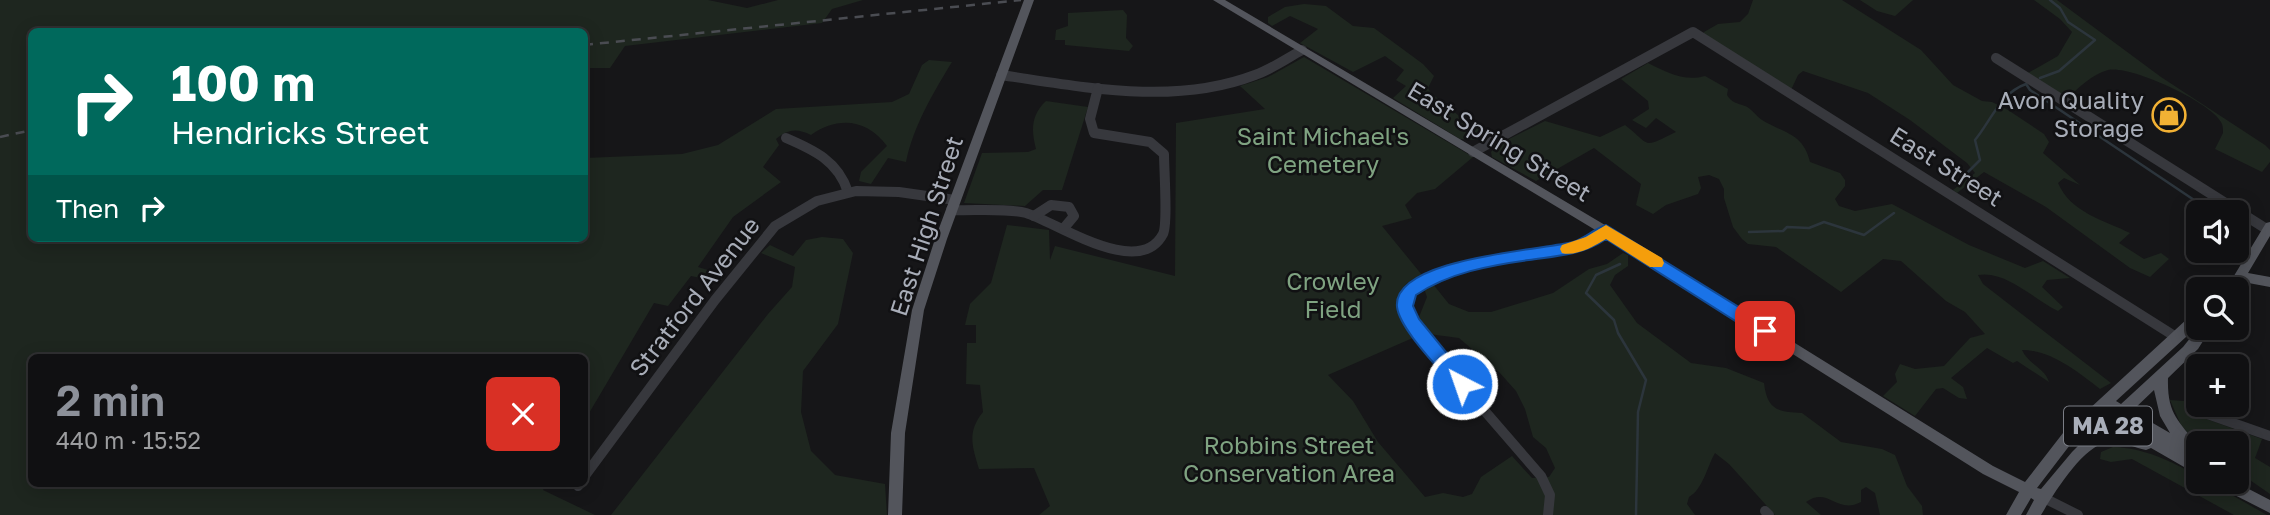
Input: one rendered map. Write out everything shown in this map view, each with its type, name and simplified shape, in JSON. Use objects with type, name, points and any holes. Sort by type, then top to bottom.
[{"type":"main road","name":"East High Street","points":[[895,515],[897,442],[914,327],[922,293],[1029,0]]},
{"type":"main road","name":"East Spring Street","points":[[1218,0],[1606,231],[1967,457],[2043,498]]},
{"type":"main road","points":[[2241,277],[2269,228]]},
{"type":"main road","points":[[2249,278],[2270,282]]},
{"type":"main road","name":"MA 28","points":[[2012,515],[2026,490],[2052,455],[2186,329]]},
{"type":"main road","name":"MA 28","points":[[2034,515],[2043,498],[2092,441],[2197,340]]},
{"type":"main road","points":[[2161,376],[2161,404],[2186,446]]},
{"type":"main road","points":[[2103,405],[2186,455]]},
{"type":"main road","points":[[2092,441],[2110,436],[2127,438],[2186,458]]},
{"type":"main road","points":[[2249,490],[2269,506]]},
{"type":"main road","points":[[2245,494],[2269,506]]},
{"type":"street","name":"East Street","points":[[1473,152],[1693,32],[2176,337]]},
{"type":"street","points":[[1001,75],[1098,88],[1158,92],[1220,85],[1253,76],[1302,50]]},
{"type":"street","points":[[1996,58],[2269,228]]},
{"type":"street","points":[[1034,216],[1105,249],[1142,250],[1160,239],[1164,232],[1165,160],[1160,147],[1144,141],[1101,137],[1092,131],[1090,119],[1098,88]]},
{"type":"street","points":[[786,138],[831,160],[841,171],[848,192]]},
{"type":"street","name":"Stratford Avenue","points":[[588,473],[767,234],[806,206],[848,192],[887,191],[953,205],[1034,216]]},
{"type":"street","points":[[1034,216],[1051,205],[1069,207],[1074,216],[1063,228]]},
{"type":"street","points":[[1548,515],[1550,495],[1541,476],[1430,347],[1409,317],[1405,306],[1407,295],[1426,280],[1503,258],[1573,248],[1606,231]]},
{"type":"street","points":[[2216,417],[2270,436]]},
{"type":"street","points":[[2043,498],[2078,515]]},
{"type":"green space","points":[[0,0],[708,0],[747,8],[778,0],[863,0],[832,9],[822,23],[625,46],[610,68],[588,68],[588,28],[28,28],[28,242],[588,242],[588,158],[682,154],[718,145],[776,109],[892,102],[909,94],[922,65],[929,60],[952,62],[919,123],[906,162],[888,158],[871,184],[859,181],[861,172],[887,146],[870,130],[852,123],[842,123],[831,125],[811,135],[793,131],[776,139],[779,145],[763,167],[781,182],[733,217],[698,267],[724,275],[720,282],[691,276],[668,306],[654,303],[588,415],[588,354],[28,354],[28,487],[545,487],[543,490],[595,515],[0,515]]},
{"type":"green space","points":[[1753,0],[1842,0],[1921,50],[1953,85],[1982,101],[1992,102],[2008,110],[2044,134],[2049,142],[2043,153],[2080,185],[2064,178],[2058,183],[2071,202],[2089,214],[2130,233],[2119,243],[2144,259],[2161,253],[2169,259],[2150,277],[2130,268],[2046,207],[1984,172],[1957,193],[1953,190],[1975,173],[1967,163],[1910,120],[1868,93],[1803,71],[1791,90],[1703,35],[1718,24],[1740,22],[1748,14]]},
{"type":"green space","points":[[1860,0],[1913,0],[1895,16],[1877,11]]},
{"type":"green space","points":[[2034,0],[2057,0],[2161,77],[2265,145],[2270,150],[2270,162],[2262,172],[2215,149],[2223,130],[2222,123],[2214,114],[2186,95],[2151,79],[2134,73],[2108,70],[2091,78],[2067,98],[2028,73],[2058,56],[2072,32],[2060,19]]},
{"type":"green space","points":[[1304,4],[1326,6],[1353,26],[1374,28],[1423,64],[1434,76],[1428,88],[1431,93],[1469,124],[1488,134],[1477,140],[1460,139],[1393,98],[1406,86],[1396,80],[1404,70],[1385,56],[1353,72],[1300,43],[1318,29],[1290,16],[1272,26],[1268,23],[1268,17],[1285,7]]},
{"type":"green space","points":[[1123,10],[1127,15],[1126,38],[1133,46],[1129,51],[1065,45],[1065,40],[1055,40],[1056,30],[1068,26],[1068,13]]},
{"type":"green space","points":[[1304,57],[1473,157],[1435,189],[1417,193],[1405,205],[1412,218],[1382,226],[1422,275],[1403,287],[1399,294],[1400,311],[1415,337],[1328,375],[1353,401],[1378,442],[1425,497],[1443,493],[1463,497],[1472,494],[1481,477],[1512,456],[1532,478],[1549,477],[1555,468],[1546,448],[1533,437],[1525,409],[1516,391],[1499,372],[1459,338],[1429,334],[1419,317],[1427,297],[1424,288],[1432,283],[1449,304],[1469,312],[1491,312],[1553,293],[1589,269],[1607,264],[1623,253],[1628,255],[1628,266],[1615,275],[1610,285],[1637,323],[1691,363],[1726,368],[1764,383],[1768,399],[1775,408],[1802,413],[1841,442],[1882,449],[1895,455],[1907,486],[1922,506],[1923,515],[1880,515],[1875,493],[1866,487],[1861,490],[1861,502],[1852,505],[1821,497],[1806,502],[1821,515],[1775,515],[1729,464],[1715,453],[1701,483],[1689,497],[1687,504],[1695,515],[1039,515],[1050,506],[1034,468],[979,469],[972,439],[975,426],[983,412],[980,385],[966,384],[967,343],[976,343],[976,325],[965,325],[970,304],[991,283],[1007,225],[1049,230],[1050,260],[1055,246],[1175,276],[1176,123],[1265,109],[1240,86],[1268,77]]},
{"type":"green space","points":[[1648,63],[1682,77],[1705,76],[1728,89],[1727,95],[1733,101],[1792,135],[1803,145],[1810,162],[1840,173],[1845,180],[1845,186],[1835,199],[1839,206],[1855,211],[1892,204],[1969,245],[2025,268],[2043,261],[2070,278],[2047,280],[2042,287],[2063,307],[2058,311],[2009,281],[1978,275],[1983,284],[2111,383],[2100,389],[2054,358],[2022,350],[2049,382],[2017,361],[2013,363],[1987,348],[1951,378],[1963,387],[1967,399],[1959,398],[1943,388],[1936,389],[1915,416],[1883,396],[1897,382],[1895,374],[1900,364],[1915,369],[1944,366],[1970,338],[1985,334],[1965,312],[1946,301],[1901,261],[1883,259],[1841,292],[1776,247],[1748,244],[1742,239],[1733,227],[1719,179],[1709,175],[1698,177],[1701,188],[1698,194],[1666,205],[1653,214],[1636,205],[1641,184],[1594,148],[1536,181],[1492,157],[1491,152],[1497,145],[1545,121],[1600,137],[1625,125],[1647,143],[1676,132],[1656,118],[1646,128],[1632,120],[1649,109],[1648,101],[1621,79]]},
{"type":"green space","points":[[1046,101],[1088,107],[1062,190],[1043,190],[1025,206],[964,203],[982,153],[1028,152],[1036,149],[1033,135],[1035,117]]},
{"type":"green space","points":[[822,237],[843,239],[853,253],[838,324],[803,371],[801,412],[811,451],[835,475],[885,484],[887,515],[611,515],[792,287],[795,267],[761,253],[770,245],[793,256],[806,240]]},
{"type":"green space","points":[[2170,400],[2184,401],[2186,417],[2201,417],[2240,431],[2186,431]]},
{"type":"green space","points":[[2249,434],[2262,439],[2255,458],[2270,467],[2270,494],[2249,479]]},
{"type":"green space","points":[[2113,447],[2125,448],[2167,460],[2186,470],[2186,489],[2132,459],[2111,462],[2100,459],[2101,452]]},
{"type":"green space","points":[[2196,494],[2230,494],[2267,515],[2234,515]]},
{"type":"waterway","points":[[2040,78],[2059,71],[2095,40],[2068,22],[2060,8],[2050,0]]},
{"type":"waterway","points":[[1956,184],[1980,160],[1975,140],[1997,108],[2009,94],[2026,84],[2030,90],[2194,200]]},
{"type":"waterway","points":[[1749,232],[1783,231],[1787,227],[1809,228],[1824,222],[1864,235],[1894,213]]},
{"type":"waterway","points":[[1620,264],[1596,275],[1586,293],[1614,320],[1618,333],[1646,380],[1638,412],[1636,515]]},
{"type":"railway","points":[[588,45],[1021,0]]},
{"type":"railway","points":[[0,137],[28,131]]},
{"type":"slow traffic","points":[[1568,249],[1591,241],[1606,231],[1656,263]]},
{"type":"place","name":"Avon Quality Storage","points":[[2169,115]]},
{"type":"route","points":[[1462,384],[1412,323],[1405,306],[1409,291],[1419,283],[1458,269],[1503,258],[1573,248],[1606,231],[1765,331]]},
{"type":"park label","name":"Saint Michael's Cemetery","points":[[1323,151]]},
{"type":"park label","name":"Crowley Field","points":[[1333,296]]},
{"type":"park label","name":"Robbins Street Conservation Area","points":[[1289,460]]}]
